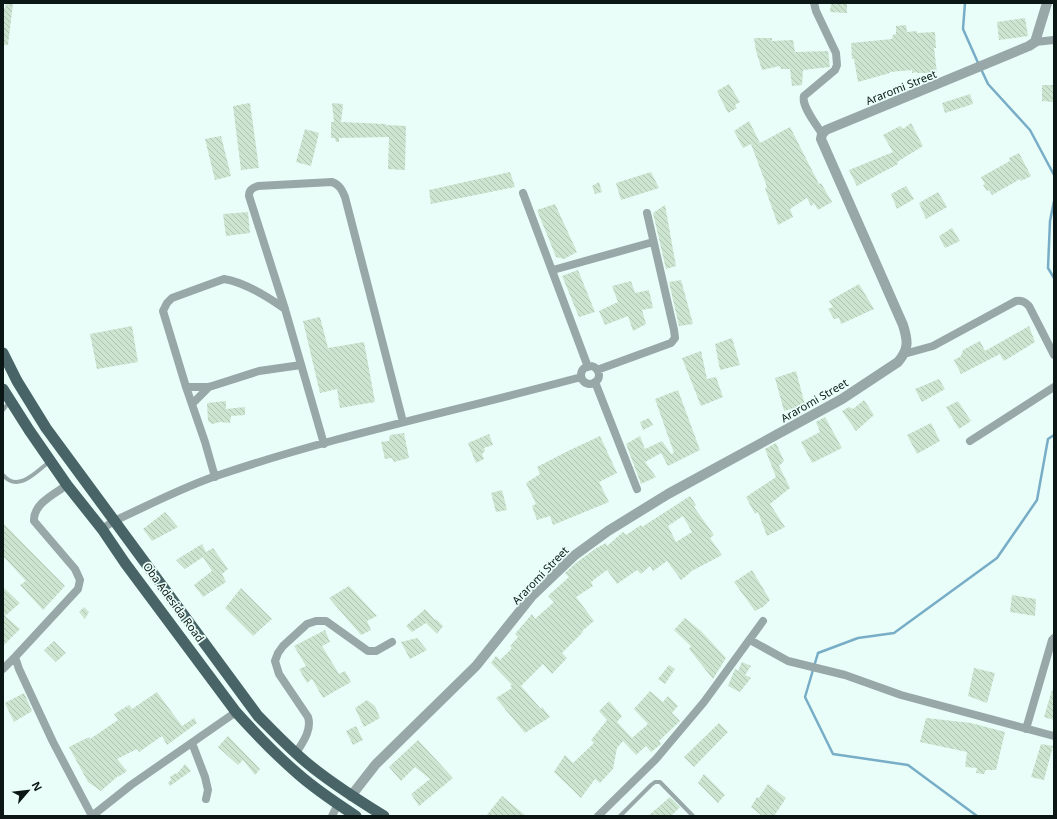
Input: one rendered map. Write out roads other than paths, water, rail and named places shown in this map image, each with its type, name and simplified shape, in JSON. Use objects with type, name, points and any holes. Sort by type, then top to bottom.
[{"type":"main road","name":"Oba Adesida Road","points":[[3,353],[17,381],[46,428],[258,716],[308,764],[351,796],[384,816]]},
{"type":"main road","name":"Oba Adesida Road","points":[[3,389],[50,461],[102,529],[125,563],[236,712],[251,730],[296,773],[356,816]]},
{"type":"street","points":[[814,3],[816,11],[838,59],[835,70],[804,96],[804,105],[822,134],[821,139],[903,325],[907,336],[904,354],[933,346],[1020,300],[1029,306],[1054,355]]},
{"type":"street","points":[[1047,3],[1035,42],[1054,40]]},
{"type":"street","name":"Araromi Street","points":[[822,134],[826,130],[990,63],[1035,42]]},
{"type":"street","points":[[324,444],[285,309],[249,196],[249,192],[252,188],[258,186],[332,182],[341,188],[345,197],[403,422]]},
{"type":"street","points":[[523,193],[588,367]]},
{"type":"street","points":[[597,370],[598,377],[595,382],[588,384],[585,383],[581,377],[582,371],[588,367],[597,370],[671,343],[675,338],[646,213]]},
{"type":"street","points":[[553,270],[653,242]]},
{"type":"street","points":[[215,477],[163,310],[172,298],[224,279],[232,280],[270,298],[285,309]]},
{"type":"street","name":"Araromi Street","points":[[351,796],[376,764],[476,666],[532,596],[575,555],[608,531],[668,494],[842,399],[898,362],[904,354]]},
{"type":"street","points":[[186,387],[209,387],[259,371],[301,365]]},
{"type":"street","points":[[102,529],[114,521],[215,477],[286,454],[403,422],[516,395],[581,377]]},
{"type":"street","points":[[595,382],[636,489]]},
{"type":"street","points":[[192,404],[209,387]]},
{"type":"street","points":[[970,440],[1054,387]]},
{"type":"street","points":[[3,669],[78,588],[80,580],[75,569],[34,521],[34,514],[38,506],[67,484]]},
{"type":"street","points":[[296,753],[307,736],[310,723],[308,717],[279,674],[275,661],[278,653],[284,646],[307,624],[316,621],[326,621],[368,651],[376,651],[392,642]]},
{"type":"street","points":[[598,816],[656,759],[704,702],[763,622]]},
{"type":"street","points":[[1026,729],[1052,640],[1054,638]]},
{"type":"street","points":[[750,640],[788,661],[845,675],[901,695],[1054,736]]},
{"type":"street","points":[[15,657],[52,742],[92,816],[131,785],[236,712]]},
{"type":"street","points":[[192,743],[205,777],[208,790],[206,799]]},
{"type":"street","points":[[332,816],[338,804]]},
{"type":"lane","points":[[3,410],[10,401]]},
{"type":"lane","points":[[3,475],[6,479],[17,483],[24,481],[50,461]]},
{"type":"lane","points":[[620,816],[651,785],[655,782],[660,782],[694,816]]},
{"type":"waterway","points":[[965,3],[963,29],[979,65]]},
{"type":"waterway","points":[[981,69],[988,84],[1030,130],[1054,175]]},
{"type":"waterway","points":[[1054,201],[1050,221],[1048,268],[1054,278]]},
{"type":"waterway","points":[[977,816],[908,765],[833,754],[805,697],[818,653],[858,638],[894,633],[997,558],[1037,500],[1048,439],[1054,435]]}]
